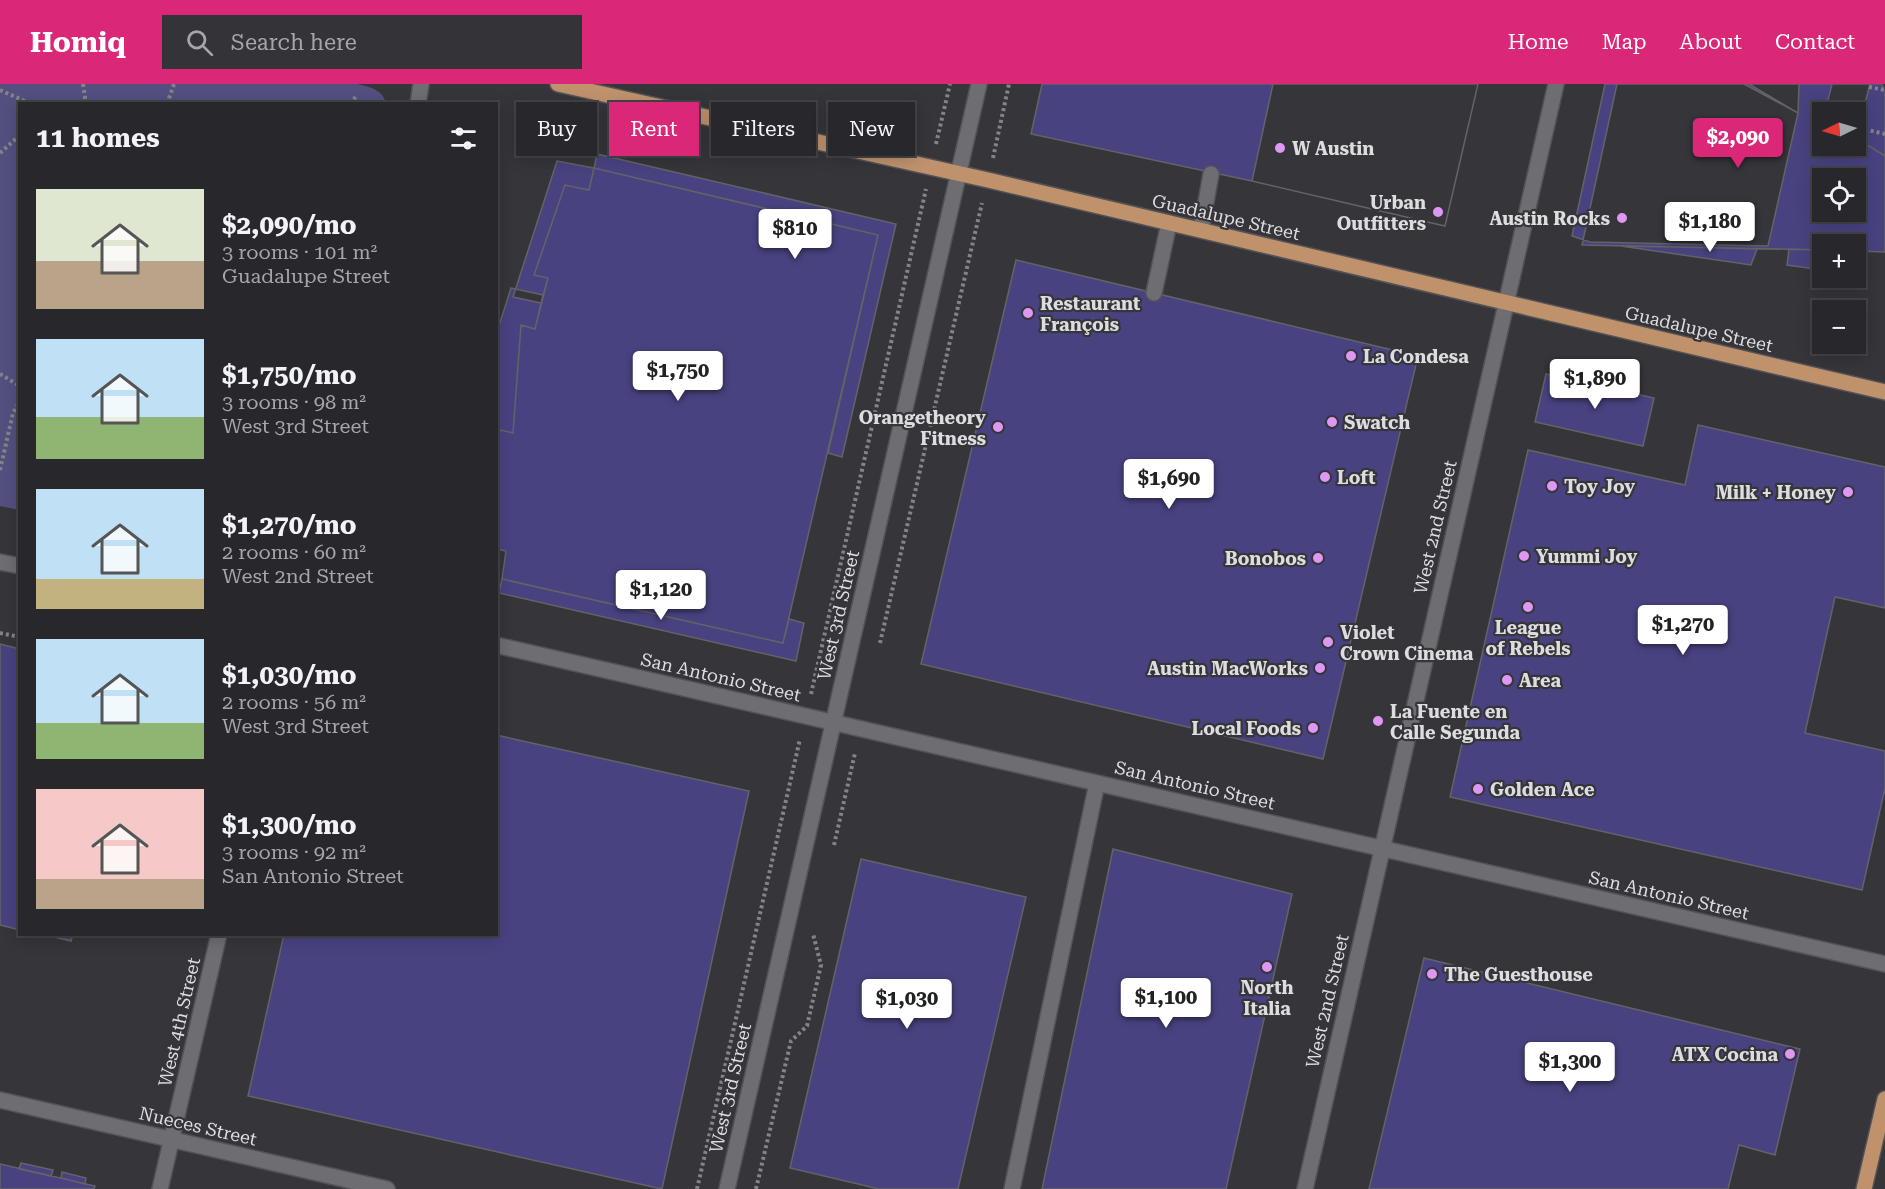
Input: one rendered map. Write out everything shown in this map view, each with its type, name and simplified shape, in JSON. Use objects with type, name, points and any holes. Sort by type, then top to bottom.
[{"type":"main road","name":"Guadalupe Street","points":[[558,84],[1201,230],[1885,392]]},
{"type":"main road","points":[[1864,1189],[1885,1099]]},
{"type":"street","points":[[418,102],[421,84]]},
{"type":"street","name":"West 3rd Street","points":[[727,1189],[979,84]]},
{"type":"street","name":"West 2nd Street","points":[[1305,1189],[1556,84]]},
{"type":"street","points":[[1201,230],[1212,174]]},
{"type":"street","points":[[1154,293],[1169,224]]},
{"type":"street","points":[[0,562],[18,566]]},
{"type":"street","name":"San Antonio Street","points":[[498,645],[1885,964]]},
{"type":"street","points":[[1012,1189],[1097,783]]},
{"type":"street","name":"West 4th Street","points":[[160,1189],[219,936]]},
{"type":"street","name":"Nueces Street","points":[[0,1100],[387,1189]]},
{"type":"path","points":[[83,84],[86,102]]},
{"type":"path","points":[[168,102],[174,84]]},
{"type":"path","points":[[944,108],[950,84]]},
{"type":"path","points":[[1001,120],[1009,84]]},
{"type":"path","points":[[1869,87],[1885,90]]},
{"type":"path","points":[[0,90],[27,102]]},
{"type":"path","points":[[351,102],[357,94]]},
{"type":"path","points":[[1866,130],[1885,134]]},
{"type":"path","points":[[0,153],[18,137]]},
{"type":"path","points":[[879,648],[971,249]]},
{"type":"path","points":[[0,374],[18,385]]},
{"type":"path","points":[[0,470],[13,413],[18,404]]},
{"type":"path","points":[[0,633],[18,637]]},
{"type":"path","points":[[831,856],[861,728]]},
{"type":"path","points":[[756,1189],[791,1041],[807,1026],[819,975],[821,965],[813,934],[815,923]]},
{"type":"shaded area","points":[[0,84],[357,84],[371,88],[382,95],[386,102],[18,102],[18,510],[0,506]]},
{"type":"building","name":"W Austin","points":[[1042,84],[1478,84],[1445,226],[1252,181],[1031,134]]},
{"type":"building","points":[[1273,84],[1478,84],[1445,226],[1252,181]]},
{"type":"building","points":[[1605,84],[1749,84],[1798,113],[1768,246],[1590,242],[1572,236]]},
{"type":"building","points":[[1617,84],[1870,84],[1865,102],[1812,102],[1812,156],[1866,156],[1866,144],[1885,156],[1885,252],[1866,251],[1866,234],[1812,234],[1812,250],[1582,245]]},
{"type":"building","points":[[1744,84],[1799,84],[1798,113]]},
{"type":"building","points":[[1832,84],[1870,84],[1865,102],[1828,102]]},
{"type":"building","points":[[1870,84],[1882,84],[1885,93],[1885,156],[1866,144],[1865,102]]},
{"type":"building","points":[[597,154],[896,224],[842,457],[828,453],[878,235],[594,168]]},
{"type":"building","points":[[557,161],[594,168],[589,190],[565,185],[534,275],[548,278],[541,303],[513,297]]},
{"type":"building","points":[[594,168],[878,235],[783,643],[502,579],[506,551],[498,549],[498,442],[500,430],[513,433],[521,325],[535,329],[548,278],[534,275],[565,185],[589,190]]},
{"type":"building","points":[[1621,246],[1723,248],[1757,249],[1751,265]]},
{"type":"building","points":[[1789,249],[1812,250],[1812,269],[1787,265]]},
{"type":"building","points":[[1016,260],[1418,356],[1323,759],[921,664]]},
{"type":"building","points":[[511,288],[543,295],[535,329],[521,325],[513,433],[500,430],[498,438],[498,329]]},
{"type":"building","points":[[1546,374],[1654,398],[1643,446],[1535,422]]},
{"type":"building","points":[[1698,425],[1885,467],[1885,608],[1835,597],[1805,733],[1885,751],[1885,788],[1862,890],[1450,797],[1528,450],[1685,485]]},
{"type":"building","points":[[502,579],[783,643],[789,619],[804,623],[796,661],[499,593]]},
{"type":"building","points":[[0,644],[18,648],[18,930],[0,925]]},
{"type":"building","points":[[498,735],[749,791],[662,1189],[248,1096],[284,936],[498,936]]},
{"type":"building","points":[[1113,849],[1292,894],[1226,1189],[1042,1189]]},
{"type":"building","points":[[861,859],[1026,897],[958,1189],[879,1189],[790,1168]]},
{"type":"building","points":[[50,936],[72,936],[71,941]]},
{"type":"building","points":[[1424,958],[1800,1049],[1775,1155],[1739,1145],[1728,1189],[1369,1189]]},
{"type":"building","points":[[21,1163],[53,1170],[51,1176],[19,1169]]},
{"type":"building","points":[[0,1164],[95,1186],[94,1189],[0,1189]]},
{"type":"building","points":[[62,1172],[86,1178],[85,1184],[61,1178]]},
{"type":"place","name":"W Austin","points":[[1280,148]]},
{"type":"place","name":"Urban Outfitters","points":[[1438,212]]},
{"type":"place","name":"Austin Rocks","points":[[1622,218]]},
{"type":"place","name":"Restaurant François","points":[[1028,313]]},
{"type":"place","name":"La Condesa","points":[[1351,356]]},
{"type":"place","name":"Swatch","points":[[1332,422]]},
{"type":"place","name":"Orangetheory Fitness","points":[[998,427]]},
{"type":"place","name":"Loft","points":[[1325,477]]},
{"type":"place","name":"Toy Joy","points":[[1552,486]]},
{"type":"place","name":"Milk + Honey","points":[[1848,492]]},
{"type":"place","name":"Yummi Joy","points":[[1524,556]]},
{"type":"place","name":"Bonobos","points":[[1318,558]]},
{"type":"place","name":"League of Rebels","points":[[1528,607]]},
{"type":"place","name":"Violet Crown Cinema","points":[[1328,642]]},
{"type":"place","name":"Austin MacWorks","points":[[1320,668]]},
{"type":"place","name":"Area","points":[[1507,680]]},
{"type":"place","name":"La Fuente en Calle Segunda","points":[[1378,721]]},
{"type":"place","name":"Local Foods","points":[[1313,728]]},
{"type":"place","name":"Golden Ace","points":[[1478,789]]},
{"type":"place","name":"North Italia","points":[[1267,967]]},
{"type":"place","name":"The Guesthouse","points":[[1432,974]]},
{"type":"place","name":"ATX Cocina","points":[[1790,1054]]}]
